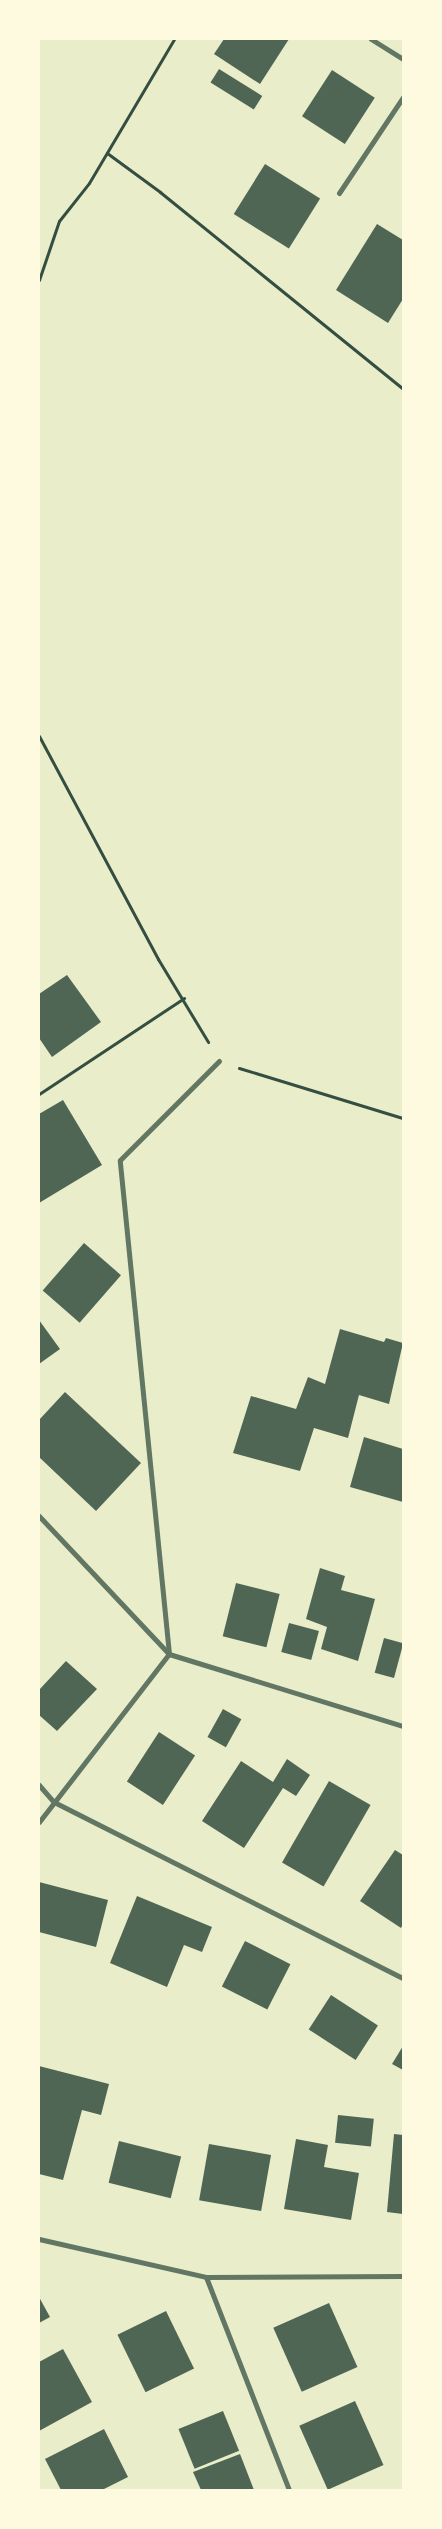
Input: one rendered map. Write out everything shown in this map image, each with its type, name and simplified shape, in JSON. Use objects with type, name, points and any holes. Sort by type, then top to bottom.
[{"type":"street","points":[[371,39],[403,59]]},
{"type":"street","points":[[339,193],[403,97]]},
{"type":"street","points":[[39,1822],[168,1654],[120,1160],[218,1061]]},
{"type":"street","points":[[39,1516],[168,1654],[403,1726]]},
{"type":"street","points":[[39,1785],[54,1802],[403,1978]]},
{"type":"street","points":[[39,2239],[206,2277],[403,2276]]},
{"type":"street","points":[[206,2277],[290,2490]]},
{"type":"path","points":[[39,280],[59,221],[107,153],[174,39]]},
{"type":"path","points":[[107,153],[160,192],[403,389]]},
{"type":"path","points":[[39,736],[158,958],[184,998],[218,1061],[403,1118]]},
{"type":"path","points":[[39,1094],[184,998]]},
{"type":"building","points":[[224,39],[289,39],[260,84],[214,54]]},
{"type":"building","points":[[219,69],[262,96],[254,110],[211,83]]},
{"type":"building","points":[[332,70],[375,98],[345,144],[302,116]]},
{"type":"building","points":[[265,164],[320,198],[289,248],[234,214]]},
{"type":"building","points":[[377,224],[403,240],[403,299],[388,323],[336,290]]},
{"type":"building","points":[[67,975],[101,1022],[52,1057],[39,1038],[39,994]]},
{"type":"building","points":[[63,1100],[102,1165],[39,1203],[39,1114]]},
{"type":"building","points":[[84,1243],[121,1275],[80,1323],[43,1291]]},
{"type":"building","points":[[39,1320],[60,1349],[39,1364]]},
{"type":"building","points":[[340,1329],[384,1342],[386,1338],[403,1343],[389,1404],[359,1395],[348,1438],[314,1428],[300,1471],[233,1453],[251,1396],[296,1409],[308,1377],[325,1384]]},
{"type":"building","points":[[65,1392],[141,1463],[96,1511],[39,1457],[39,1420]]},
{"type":"building","points":[[364,1437],[403,1449],[403,1502],[350,1487]]},
{"type":"building","points":[[320,1568],[345,1576],[341,1590],[375,1599],[358,1661],[321,1649],[327,1627],[306,1619]]},
{"type":"building","points":[[236,1583],[280,1594],[266,1647],[223,1636]]},
{"type":"building","points":[[289,1623],[319,1631],[311,1660],[281,1652]]},
{"type":"building","points":[[384,1638],[403,1643],[394,1678],[375,1673]]},
{"type":"building","points":[[66,1661],[97,1689],[57,1731],[39,1715],[39,1690]]},
{"type":"building","points":[[223,1709],[241,1719],[226,1747],[207,1737]]},
{"type":"building","points":[[159,1732],[195,1755],[163,1805],[127,1781]]},
{"type":"building","points":[[287,1759],[310,1775],[296,1796],[283,1788],[244,1848],[202,1821],[241,1761],[273,1782]]},
{"type":"building","points":[[329,1781],[371,1805],[324,1886],[282,1862]]},
{"type":"building","points":[[395,1850],[403,1855],[403,1924],[401,1928],[360,1901]]},
{"type":"building","points":[[39,1882],[108,1900],[96,1947],[39,1932]]},
{"type":"building","points":[[137,1896],[212,1927],[202,1952],[184,1945],[167,1987],[110,1963]]},
{"type":"building","points":[[245,1941],[290,1964],[267,2010],[222,1986]]},
{"type":"building","points":[[331,1995],[378,2025],[356,2060],[309,2029]]},
{"type":"building","points":[[403,2046],[403,2070],[392,2064]]},
{"type":"building","points":[[39,2066],[109,2084],[101,2115],[82,2110],[63,2180],[39,2174]]},
{"type":"building","points":[[338,2115],[374,2119],[371,2147],[335,2143]]},
{"type":"building","points":[[394,2134],[403,2135],[403,2214],[387,2212]]},
{"type":"building","points":[[296,2139],[328,2145],[324,2167],[359,2173],[351,2220],[284,2209]]},
{"type":"building","points":[[119,2141],[181,2156],[171,2198],[109,2183]]},
{"type":"building","points":[[209,2144],[271,2155],[261,2211],[199,2200]]},
{"type":"building","points":[[39,2297],[50,2317],[39,2323]]},
{"type":"building","points":[[329,2303],[357,2367],[302,2392],[273,2328]]},
{"type":"building","points":[[166,2311],[194,2369],[146,2392],[117,2335]]},
{"type":"building","points":[[63,2349],[92,2402],[39,2431],[39,2362]]},
{"type":"building","points":[[355,2401],[383,2465],[328,2490],[299,2426]]},
{"type":"building","points":[[223,2411],[239,2451],[195,2469],[178,2429]]},
{"type":"building","points":[[104,2429],[128,2477],[102,2490],[61,2490],[45,2459]]},
{"type":"building","points":[[240,2454],[254,2490],[201,2490],[193,2472]]}]
